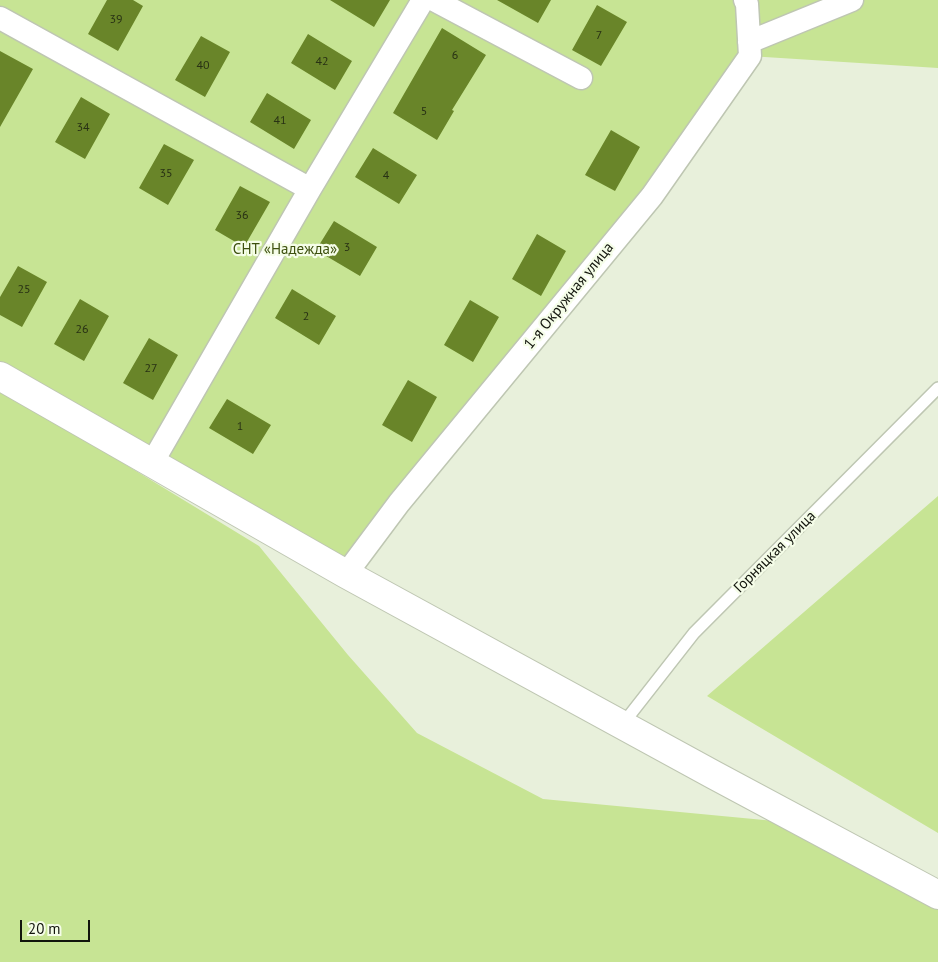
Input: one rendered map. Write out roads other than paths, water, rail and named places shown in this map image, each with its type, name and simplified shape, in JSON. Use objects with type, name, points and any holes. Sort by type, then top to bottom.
[{"type":"street","points":[[152,463],[310,189],[422,0]]},
{"type":"street","points":[[434,0],[581,78]]},
{"type":"street","name":"1-я Окружная улица","points":[[346,574],[399,503],[652,196],[750,56],[747,4],[745,0]]},
{"type":"street","points":[[749,42],[852,0]]},
{"type":"street","points":[[0,18],[310,189]]},
{"type":"street","points":[[0,376],[346,574],[938,895]]},
{"type":"lane","name":"Горняцкая улица","points":[[622,724],[694,633],[938,388]]},
{"type":"park label","name":"СНТ «Надежда»","points":[[285,250]]}]
